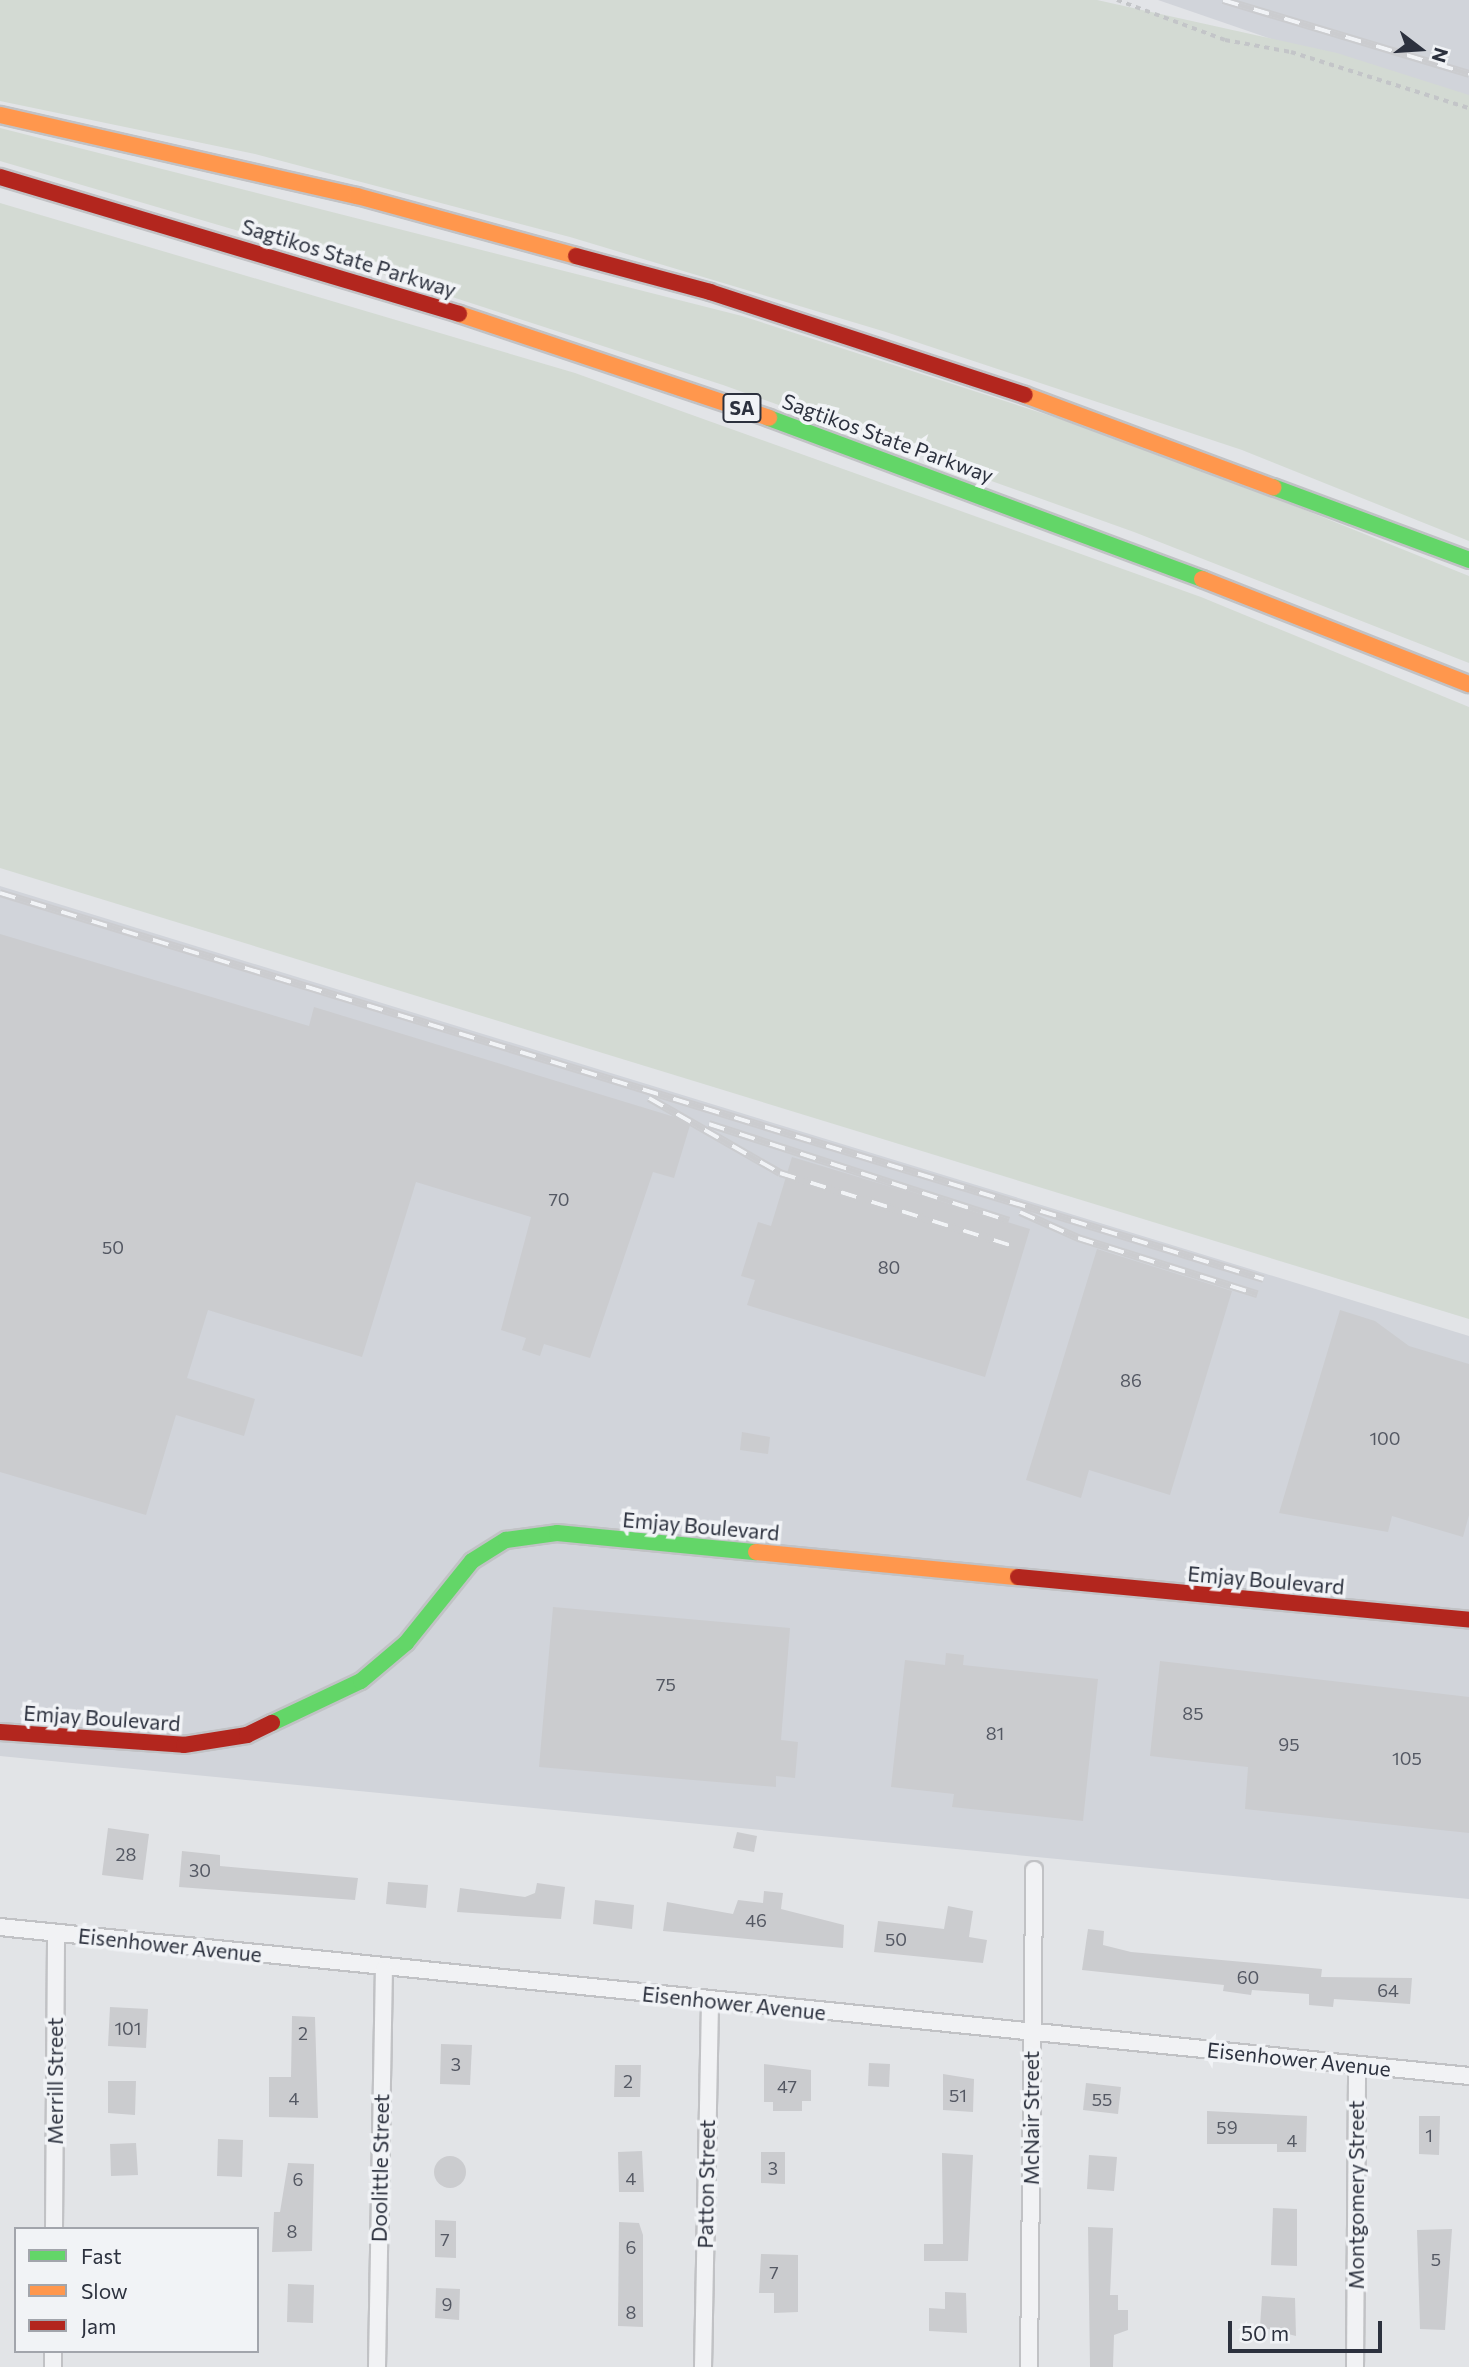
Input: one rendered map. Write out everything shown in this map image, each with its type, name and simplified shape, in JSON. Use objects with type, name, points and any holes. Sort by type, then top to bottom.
[{"type":"main road","points":[[0,115],[357,196],[710,292],[1066,409],[1469,560]]},
{"type":"main road","name":"Sagtikos State Parkway","points":[[0,177],[409,298],[716,399],[1003,501],[1469,684]]},
{"type":"main road","name":"Emjay Boulevard","points":[[0,1732],[146,1745],[247,1735],[362,1681],[406,1643],[472,1561],[506,1540],[558,1533],[1469,1620]]},
{"type":"street","name":"McNair Street","points":[[1029,2367],[1034,1870]]},
{"type":"street","name":"Eisenhower Avenue","points":[[0,1927],[384,1970],[1469,2076]]},
{"type":"street","name":"Merrill Street","points":[[54,2227],[56,1933]]},
{"type":"street","name":"Doolittle Street","points":[[377,2367],[384,1970]]},
{"type":"street","name":"Patton Street","points":[[703,2367],[710,2000]]},
{"type":"street","name":"Montgomery Street","points":[[1355,2367],[1357,2065]]},
{"type":"path","points":[[1117,0],[1225,40],[1291,52],[1469,108]]},
{"type":"shaded area","points":[[0,0],[1097,0],[1337,53],[1469,95],[1469,541],[1242,450],[886,332],[570,237],[255,154],[0,101]]},
{"type":"shaded area","points":[[1158,0],[1469,0],[1469,107]]},
{"type":"shaded area","points":[[0,128],[742,316],[1153,449],[1469,576],[1469,663],[1134,532],[723,385],[335,259],[0,161]]},
{"type":"shaded area","points":[[0,203],[575,373],[1201,597],[1469,707],[1469,1319],[0,868]]},
{"type":"shaded area","points":[[0,886],[1469,1336],[1469,1899],[0,1756]]},
{"type":"building","points":[[0,934],[309,1026],[314,1007],[691,1122],[674,1178],[653,1172],[590,1358],[544,1344],[540,1356],[522,1350],[526,1338],[501,1330],[531,1217],[416,1182],[362,1357],[208,1310],[187,1378],[255,1399],[244,1436],[176,1415],[146,1515],[0,1472]]},
{"type":"building","points":[[792,1157],[1030,1229],[985,1377],[747,1305],[755,1280],[741,1276],[758,1222],[771,1226]]},
{"type":"building","points":[[1097,1249],[1232,1291],[1170,1495],[1089,1470],[1081,1498],[1026,1480]]},
{"type":"building","points":[[1340,1310],[1375,1321],[1409,1346],[1469,1364],[1469,1515],[1463,1537],[1392,1516],[1388,1532],[1279,1513]]},
{"type":"building","points":[[742,1432],[770,1437],[768,1454],[740,1450]]},
{"type":"building","points":[[553,1607],[790,1628],[781,1740],[798,1742],[795,1778],[776,1776],[776,1787],[539,1767]]},
{"type":"building","points":[[946,1653],[964,1655],[963,1665],[1098,1679],[1083,1821],[952,1807],[954,1794],[891,1787],[905,1660],[945,1665]]},
{"type":"building","points":[[1160,1661],[1469,1697],[1469,1833],[1245,1809],[1248,1767],[1150,1756]]},
{"type":"building","points":[[108,1828],[149,1834],[143,1880],[102,1875]]},
{"type":"building","points":[[737,1832],[757,1836],[754,1852],[733,1848]]},
{"type":"building","points":[[182,1851],[220,1855],[220,1866],[358,1878],[355,1900],[179,1887]]},
{"type":"building","points":[[388,1882],[428,1885],[426,1908],[386,1904]]},
{"type":"building","points":[[537,1883],[565,1887],[561,1919],[457,1912],[460,1888],[525,1897],[535,1893]]},
{"type":"building","points":[[764,1891],[783,1893],[781,1909],[844,1925],[843,1948],[663,1931],[667,1902],[733,1914],[738,1900],[763,1903]]},
{"type":"building","points":[[595,1900],[634,1905],[632,1929],[593,1924]]},
{"type":"building","points":[[948,1906],[973,1911],[969,1937],[987,1940],[983,1963],[874,1952],[878,1921],[944,1929]]},
{"type":"building","points":[[1088,1929],[1104,1931],[1103,1945],[1131,1952],[1322,1969],[1321,1977],[1412,1978],[1410,2004],[1334,1999],[1333,2007],[1309,2005],[1309,1994],[1252,1990],[1251,1995],[1223,1991],[1224,1985],[1082,1970]]},
{"type":"building","points":[[110,2007],[148,2009],[146,2048],[108,2046]]},
{"type":"building","points":[[292,2016],[315,2017],[318,2118],[269,2117],[269,2077],[291,2077]]},
{"type":"building","points":[[441,2044],[472,2045],[470,2085],[440,2084]]},
{"type":"building","points":[[869,2063],[890,2064],[889,2087],[868,2086]]},
{"type":"building","points":[[764,2064],[811,2070],[811,2101],[802,2101],[802,2111],[773,2111],[773,2102],[764,2102]]},
{"type":"building","points":[[615,2065],[641,2065],[640,2097],[614,2097]]},
{"type":"building","points":[[943,2074],[974,2079],[973,2112],[943,2110]]},
{"type":"building","points":[[108,2081],[136,2081],[135,2115],[108,2113]]},
{"type":"building","points":[[1086,2083],[1121,2087],[1118,2114],[1083,2110]]},
{"type":"building","points":[[1207,2111],[1307,2116],[1306,2152],[1277,2152],[1277,2144],[1207,2144]]},
{"type":"building","points":[[1419,2116],[1440,2116],[1439,2155],[1419,2154]]},
{"type":"building","points":[[218,2139],[243,2140],[242,2177],[217,2176]]},
{"type":"building","points":[[136,2143],[138,2175],[111,2176],[110,2144]]},
{"type":"building","points":[[642,2151],[644,2192],[619,2192],[618,2152]]},
{"type":"building","points":[[761,2152],[785,2152],[785,2184],[761,2183]]},
{"type":"building","points":[[942,2153],[973,2155],[968,2261],[924,2261],[924,2244],[943,2244]]},
{"type":"building","points":[[1089,2155],[1117,2157],[1114,2191],[1087,2189]]},
{"type":"building","points":[[450,2156],[461,2161],[466,2172],[461,2183],[450,2188],[439,2183],[434,2172],[439,2161]]},
{"type":"building","points":[[288,2163],[314,2164],[312,2251],[272,2252],[274,2212],[280,2212]]},
{"type":"building","points":[[1273,2208],[1297,2209],[1297,2266],[1271,2265]]},
{"type":"building","points":[[435,2220],[456,2221],[456,2258],[435,2257]]},
{"type":"building","points":[[619,2222],[639,2223],[643,2235],[643,2327],[618,2326]]},
{"type":"building","points":[[1088,2227],[1113,2228],[1110,2295],[1118,2295],[1118,2310],[1128,2310],[1128,2330],[1114,2335],[1113,2367],[1090,2367]]},
{"type":"building","points":[[1452,2229],[1445,2330],[1420,2329],[1417,2230]]},
{"type":"building","points":[[761,2254],[798,2255],[798,2312],[774,2313],[774,2293],[759,2293]]},
{"type":"building","points":[[288,2284],[314,2285],[313,2323],[287,2322]]},
{"type":"building","points":[[436,2288],[460,2289],[459,2320],[435,2318]]},
{"type":"building","points":[[945,2292],[966,2293],[967,2333],[929,2331],[929,2308],[945,2309]]},
{"type":"building","points":[[1262,2296],[1295,2298],[1296,2336],[1260,2327]]},
{"type":"railway","points":[[1223,0],[1469,74]]},
{"type":"railway","points":[[0,893],[1263,1279]]},
{"type":"railway","points":[[649,1098],[780,1173],[1010,1245]]},
{"type":"railway","points":[[709,1124],[1009,1221]]},
{"type":"railway","points":[[1020,1212],[1078,1238],[1257,1294]]},
{"type":"traffic: fast","points":[[769,418],[1202,579]]},
{"type":"traffic: fast","points":[[1273,487],[1469,560]]},
{"type":"traffic: fast","points":[[272,1723],[361,1681],[406,1643],[472,1561],[506,1540],[557,1533],[756,1552]]},
{"type":"traffic: slow","points":[[0,115],[357,196],[576,256]]},
{"type":"traffic: slow","points":[[459,314],[769,418]]},
{"type":"traffic: slow","points":[[1025,395],[1273,487]]},
{"type":"traffic: slow","points":[[1202,579],[1469,684]]},
{"type":"traffic: slow","points":[[756,1552],[1018,1577]]},
{"type":"traffic: jam","points":[[0,177],[459,314]]},
{"type":"traffic: jam","points":[[576,256],[710,292],[1025,395]]},
{"type":"traffic: jam","points":[[1018,1577],[1469,1620]]},
{"type":"traffic: jam","points":[[0,1732],[184,1745],[247,1735],[272,1723]]}]
